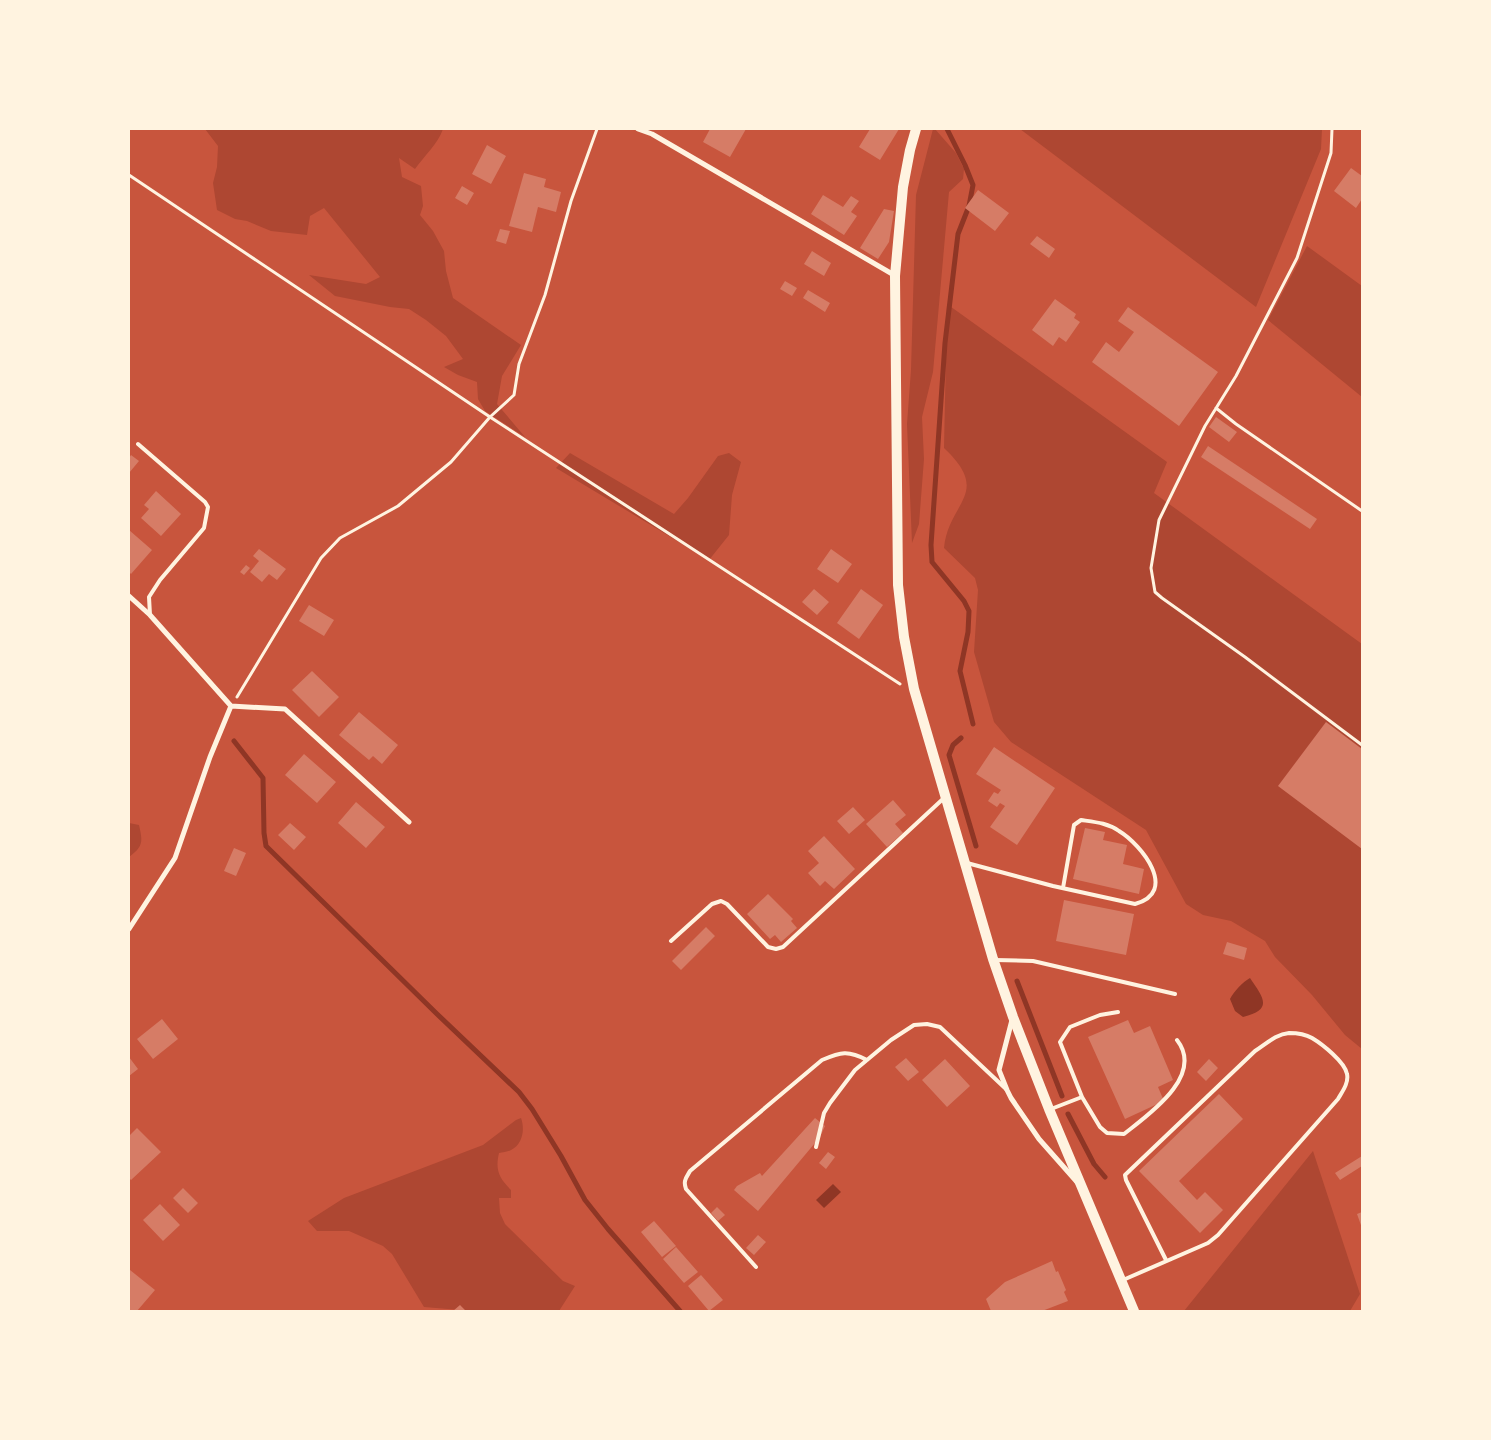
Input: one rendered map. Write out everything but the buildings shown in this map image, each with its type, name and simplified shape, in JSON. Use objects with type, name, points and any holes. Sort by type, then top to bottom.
[{"type":"main road","points":[[916,129],[903,187],[895,276],[898,585],[904,637],[914,689],[993,959],[1049,1110],[1134,1311]]},
{"type":"street","points":[[638,129],[652,134],[895,276]]},
{"type":"street","points":[[129,596],[150,615],[231,706],[285,709],[409,822]]},
{"type":"street","points":[[129,929],[175,858],[210,757],[231,706]]},
{"type":"street","points":[[1013,1017],[999,1070],[1011,1098],[1039,1139],[1080,1186]]},
{"type":"lane","points":[[138,444],[205,502],[208,507],[204,528],[160,580],[149,598],[150,615]]},
{"type":"lane","points":[[671,941],[712,904],[721,901],[727,904],[768,947],[776,949],[783,947],[946,796]]},
{"type":"lane","points":[[965,863],[1063,888],[1134,904],[1145,902],[1153,893],[1156,884],[1155,873],[1136,845],[1119,831],[1101,822],[1081,820],[1074,825],[1063,888]]},
{"type":"lane","points":[[993,959],[1032,961],[1176,994]]},
{"type":"lane","points":[[1118,1012],[1100,1014],[1070,1027],[1060,1042],[1082,1098],[1100,1127],[1107,1133],[1124,1134],[1164,1102],[1182,1076],[1184,1055],[1177,1040]]},
{"type":"lane","points":[[816,1147],[824,1113],[856,1070],[891,1040],[914,1025],[927,1024],[940,1027],[1007,1090]]},
{"type":"lane","points":[[1121,1280],[1208,1242],[1218,1235],[1338,1099],[1345,1087],[1347,1074],[1342,1063],[1312,1038],[1303,1034],[1288,1033],[1275,1037],[1255,1051],[1125,1175],[1166,1260]]},
{"type":"lane","points":[[756,1267],[686,1189],[685,1179],[690,1171],[822,1060],[839,1053],[853,1053],[867,1060]]},
{"type":"lane","points":[[1049,1110],[1082,1098]]},
{"type":"path","points":[[231,706],[321,558],[340,538],[398,506],[451,462],[490,417],[514,395],[519,364],[544,295],[572,201],[597,129]]},
{"type":"path","points":[[1332,129],[1331,153],[1297,258],[1236,376],[1205,426],[1159,520],[1150,568],[1154,592],[1362,745]]},
{"type":"path","points":[[129,175],[490,417],[904,686],[914,689]]},
{"type":"path","points":[[1216,408],[1236,424],[1362,511]]},
{"type":"shaded area","points":[[205,129],[443,129],[434,145],[415,169],[399,158],[402,177],[421,186],[423,206],[420,215],[433,231],[444,251],[446,271],[453,298],[521,345],[502,376],[497,404],[525,437],[485,411],[478,399],[477,382],[444,367],[463,359],[446,336],[426,320],[409,309],[335,296],[309,275],[366,284],[380,277],[324,208],[310,216],[307,235],[271,231],[247,221],[235,219],[217,210],[213,183],[217,167],[218,146]]},
{"type":"shaded area","points":[[933,129],[956,153],[964,169],[963,179],[949,192],[933,372],[922,417],[924,459],[919,524],[912,543],[907,424],[911,370],[916,195]]},
{"type":"shaded area","points":[[1020,129],[1322,129],[1321,149],[1256,307]]},
{"type":"shaded area","points":[[1307,246],[1362,286],[1362,397],[1268,320]]},
{"type":"shaded area","points":[[947,304],[1167,462],[1154,493],[1362,644],[1362,1049],[1345,1035],[1312,995],[1275,957],[1265,941],[1231,921],[1203,915],[1186,904],[1146,830],[1011,742],[994,722],[974,652],[978,590],[975,578],[944,548],[947,532],[967,488],[965,477],[958,464],[944,448]]},
{"type":"shaded area","points":[[570,453],[674,514],[718,456],[729,453],[741,462],[732,495],[729,535],[709,560],[556,468]]},
{"type":"shaded area","points":[[129,823],[139,825],[141,844],[129,857]]},
{"type":"shaded area","points":[[1250,978],[1259,991],[1263,1002],[1259,1011],[1243,1017],[1235,1011],[1230,999],[1239,987]]},
{"type":"shaded area","points":[[521,1118],[523,1131],[518,1144],[510,1151],[499,1153],[499,1173],[503,1182],[511,1190],[511,1198],[499,1198],[500,1213],[505,1224],[563,1281],[575,1286],[559,1311],[472,1311],[424,1307],[392,1254],[383,1246],[349,1231],[317,1231],[308,1221],[344,1198],[483,1145]]},
{"type":"shaded area","points":[[1313,1151],[1360,1294],[1350,1311],[1184,1311]]},
{"type":"shaded area","points":[[833,1184],[841,1192],[824,1208],[816,1200]]},
{"type":"waterway","points":[[947,129],[973,185],[969,206],[958,234],[945,343],[931,545],[932,562],[964,601],[969,611],[968,632],[960,671],[973,724]]},
{"type":"waterway","points":[[961,738],[953,745],[949,755],[976,846]]},
{"type":"waterway","points":[[234,741],[263,778],[266,846],[519,1092],[532,1109],[561,1156],[585,1200],[680,1311]]},
{"type":"waterway","points":[[1017,981],[1062,1096]]},
{"type":"waterway","points":[[1068,1114],[1094,1164],[1105,1177]]}]
